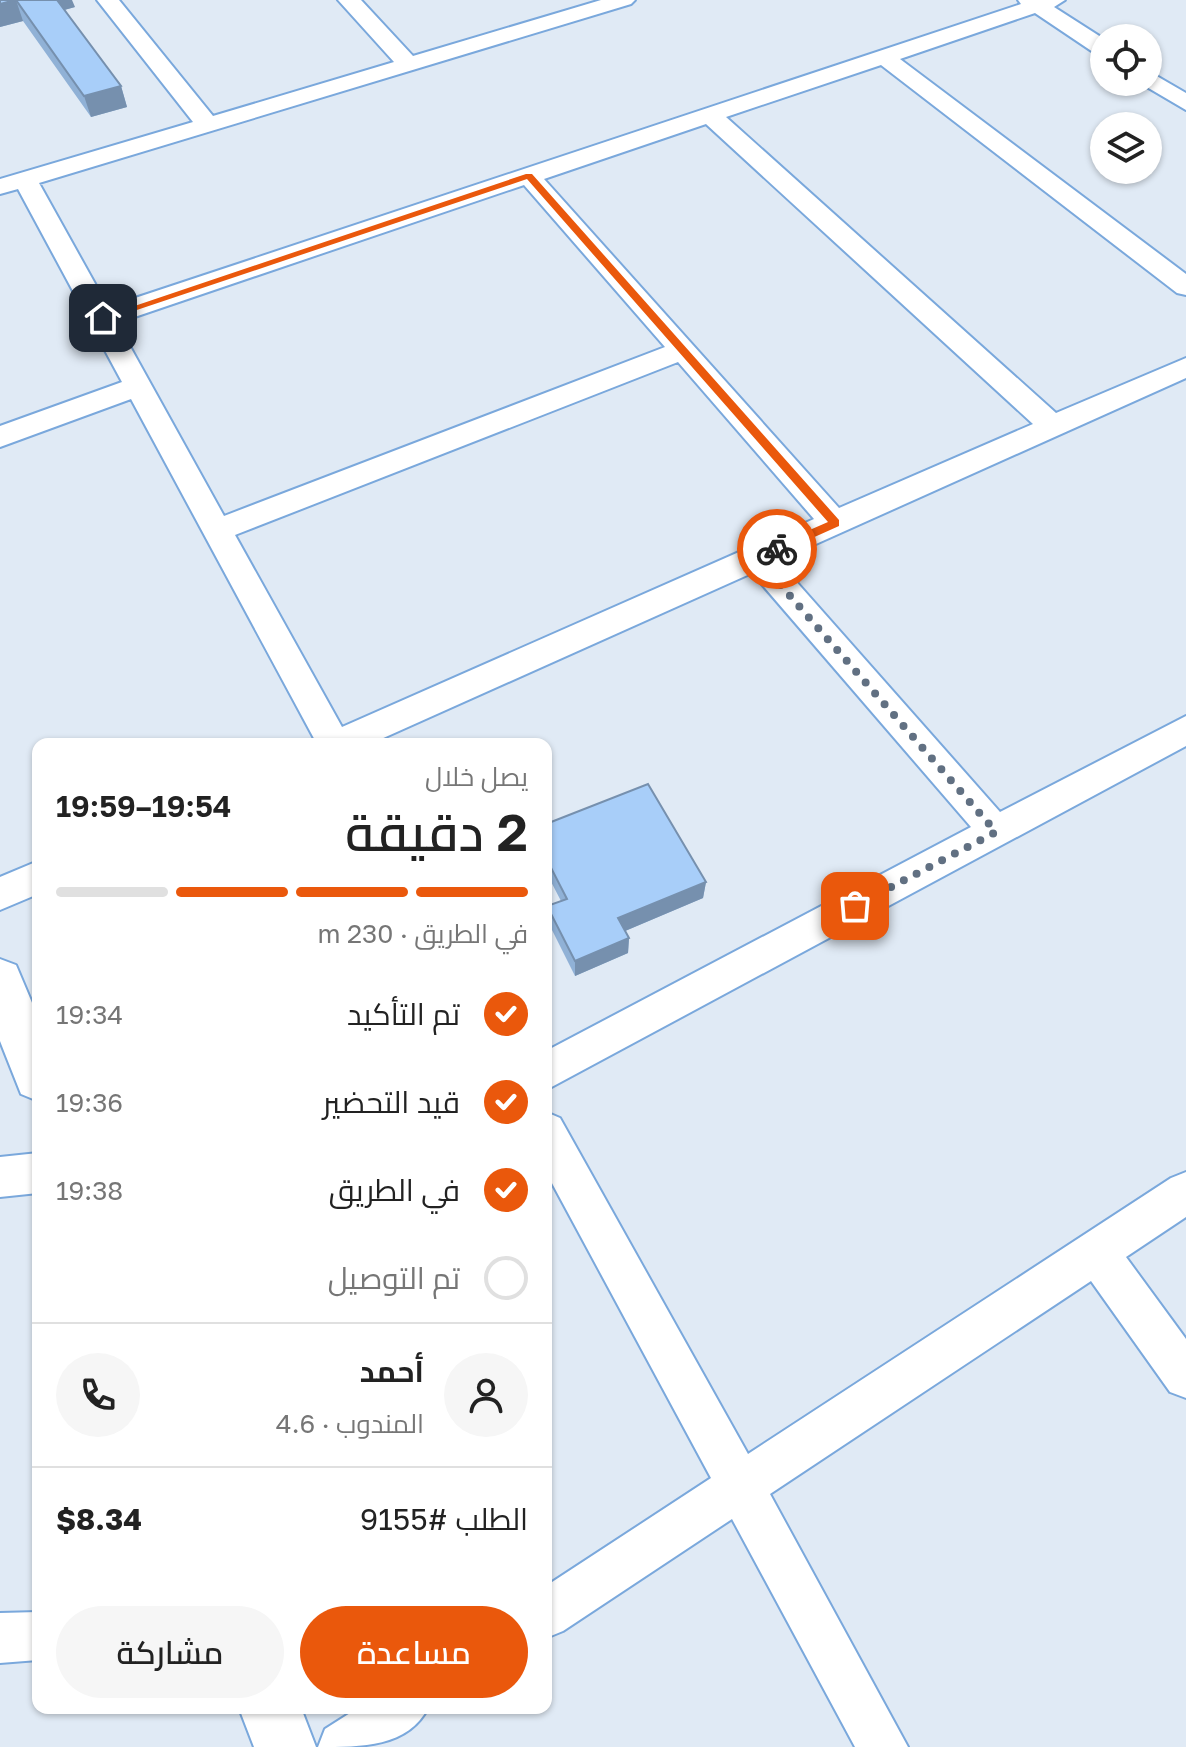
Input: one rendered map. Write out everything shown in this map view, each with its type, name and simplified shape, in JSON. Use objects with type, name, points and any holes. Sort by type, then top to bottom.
[{"type":"street","points":[[108,0],[208,125]]},
{"type":"street","points":[[349,0],[409,65]]},
{"type":"street","points":[[332,738],[103,318],[12,183],[409,65],[586,5],[624,0]]},
{"type":"street","points":[[103,318],[1040,2],[1090,39]]},
{"type":"street","points":[[884,57],[1186,287]]},
{"type":"street","points":[[1162,87],[1186,103]]},
{"type":"street","points":[[710,115],[1053,426]]},
{"type":"street","points":[[529,176],[835,523]]},
{"type":"street","points":[[218,530],[683,350]]},
{"type":"street","points":[[349,738],[1186,367]]},
{"type":"street","points":[[0,437],[140,385]]},
{"type":"street","points":[[757,558],[996,832]]},
{"type":"street","points":[[552,1068],[1186,730]]},
{"type":"street","points":[[0,894],[32,880]]},
{"type":"street","points":[[0,980],[32,1063]]},
{"type":"street","points":[[552,1143],[883,1747]]},
{"type":"street","points":[[0,1177],[32,1174]]},
{"type":"street","points":[[552,1610],[1186,1193]]},
{"type":"street","points":[[1096,1252],[1186,1376]]},
{"type":"street","points":[[0,1638],[32,1636]]},
{"type":"street","points":[[272,1714],[285,1747]]},
{"type":"street","points":[[343,1747],[394,1714]]},
{"type":"building","points":[[16,0],[57,0],[121,86],[84,96]]},
{"type":"building","points":[[648,784],[706,882],[618,918],[629,938],[575,961],[552,916],[552,904],[567,899],[552,870],[552,822]]},
{"type":"way so far","points":[[777,549],[757,558],[996,832],[855,906]]},
{"type":"route","points":[[103,318],[529,176],[835,523],[777,549]]}]
